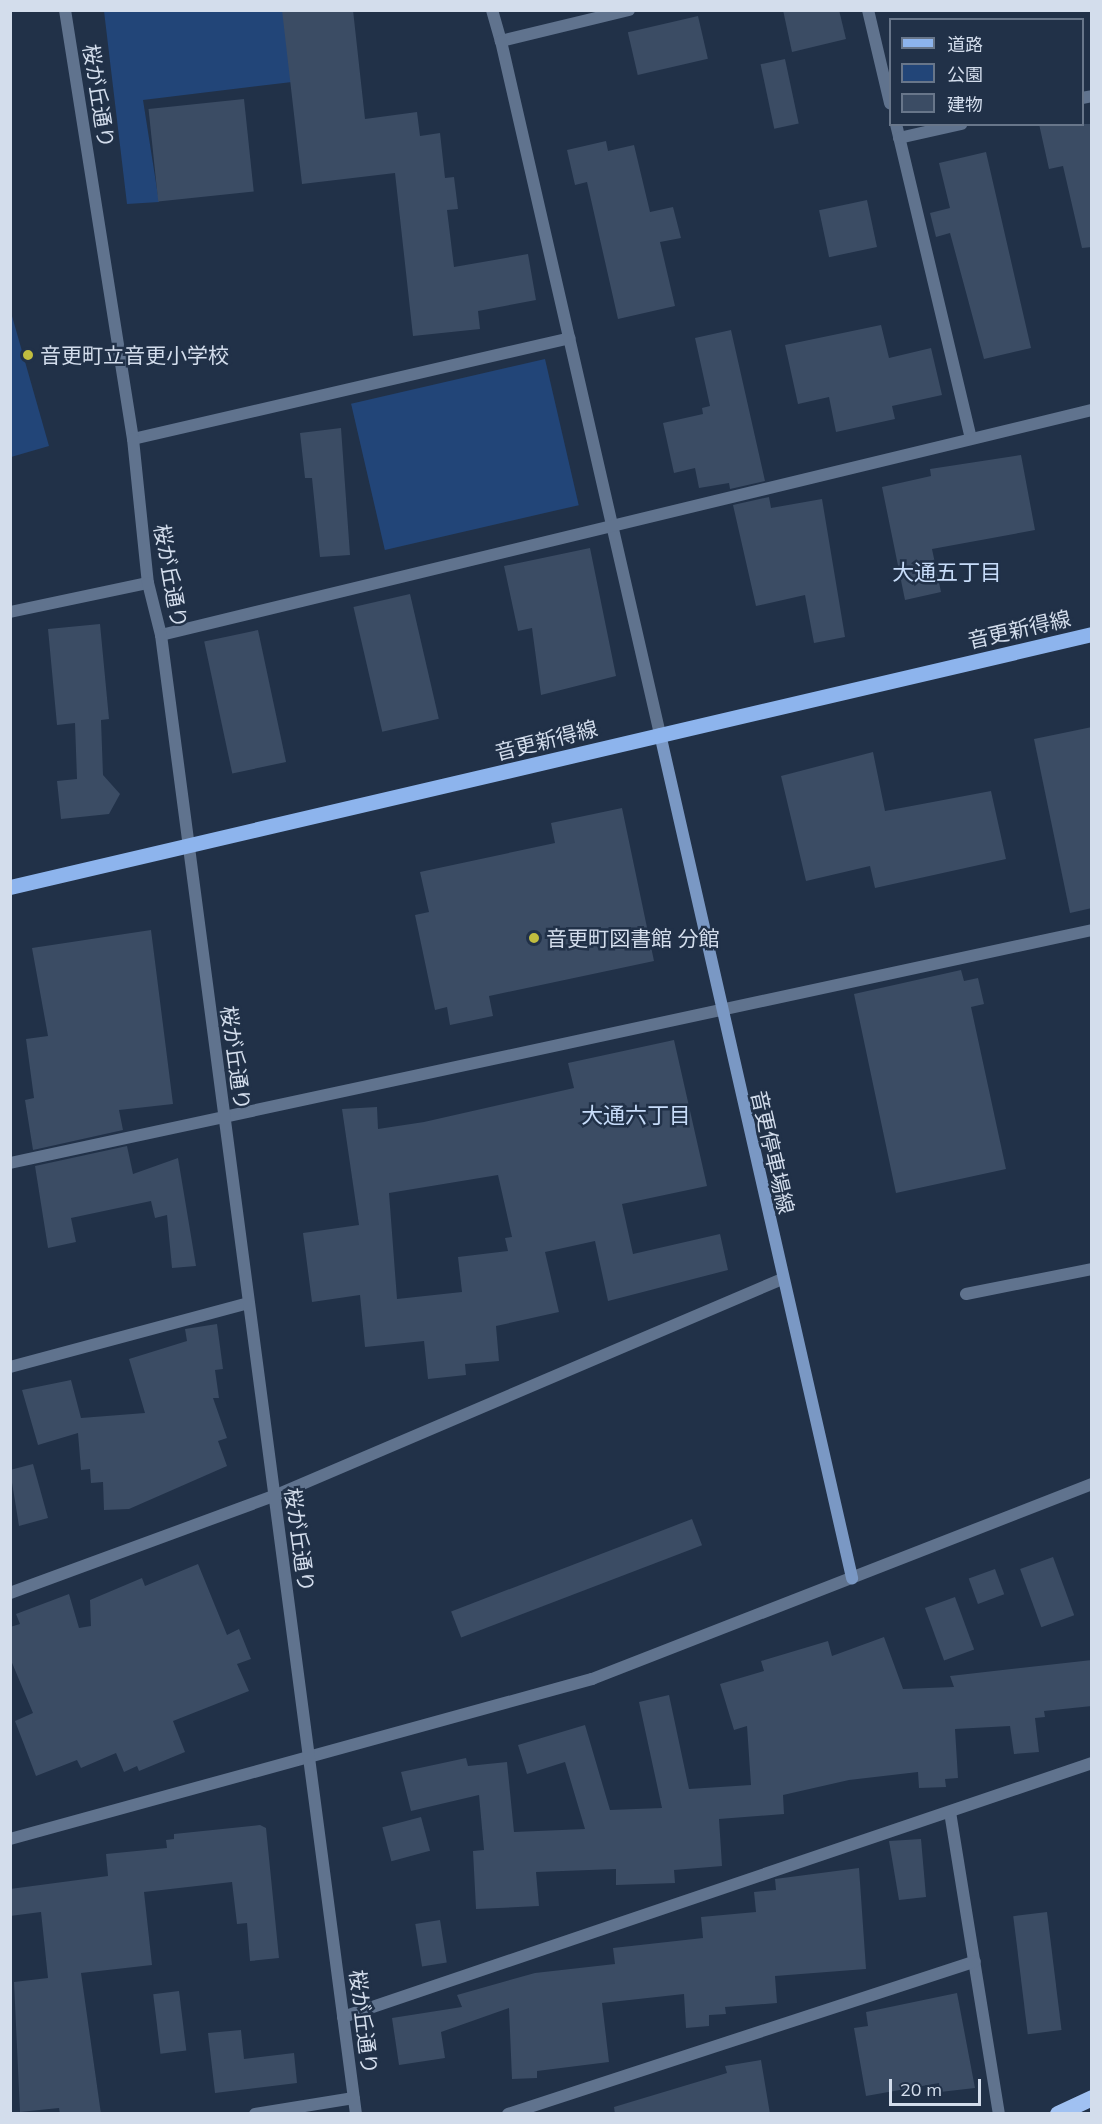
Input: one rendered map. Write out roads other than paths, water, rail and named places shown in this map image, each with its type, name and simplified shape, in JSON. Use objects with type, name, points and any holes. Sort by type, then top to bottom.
[{"type":"highway","points":[[1058,2114],[1092,2098]]},
{"type":"main road","name":"音更新得線","points":[[10,887],[189,848],[660,734],[1092,634]]},
{"type":"main road","name":"音更停車場線","points":[[660,734],[721,1011],[852,1578]]},
{"type":"street","name":"桜が丘通り","points":[[65,10],[133,439],[148,583],[161,635],[356,2114]]},
{"type":"street","points":[[492,10],[660,734]]},
{"type":"street","points":[[501,41],[628,10]]},
{"type":"street","points":[[868,10],[889,95]]},
{"type":"street","points":[[896,126],[971,438]]},
{"type":"street","points":[[899,138],[952,126]]},
{"type":"street","points":[[133,439],[569,338]]},
{"type":"street","points":[[161,635],[611,522],[1092,410]]},
{"type":"street","points":[[10,612],[148,583]]},
{"type":"street","points":[[10,1163],[225,1120],[1092,930]]},
{"type":"street","points":[[966,1294],[1092,1269]]},
{"type":"street","points":[[10,1593],[274,1496],[782,1279]]},
{"type":"street","points":[[10,1367],[249,1303]]},
{"type":"street","points":[[10,1839],[592,1679],[1092,1484]]},
{"type":"street","points":[[343,2017],[1092,1763]]},
{"type":"street","points":[[950,1812],[999,2114]]},
{"type":"street","points":[[508,2114],[975,1961]]},
{"type":"street","points":[[255,2114],[354,2098]]},
{"type":"place","name":"音更町立音更小学校","points":[[28,355]]},
{"type":"place","name":"音更町図書館 分館","points":[[534,938]]},
{"type":"district","name":"大通五丁目","points":[[947,573]]},
{"type":"district","name":"大通六丁目","points":[[636,1116]]}]
